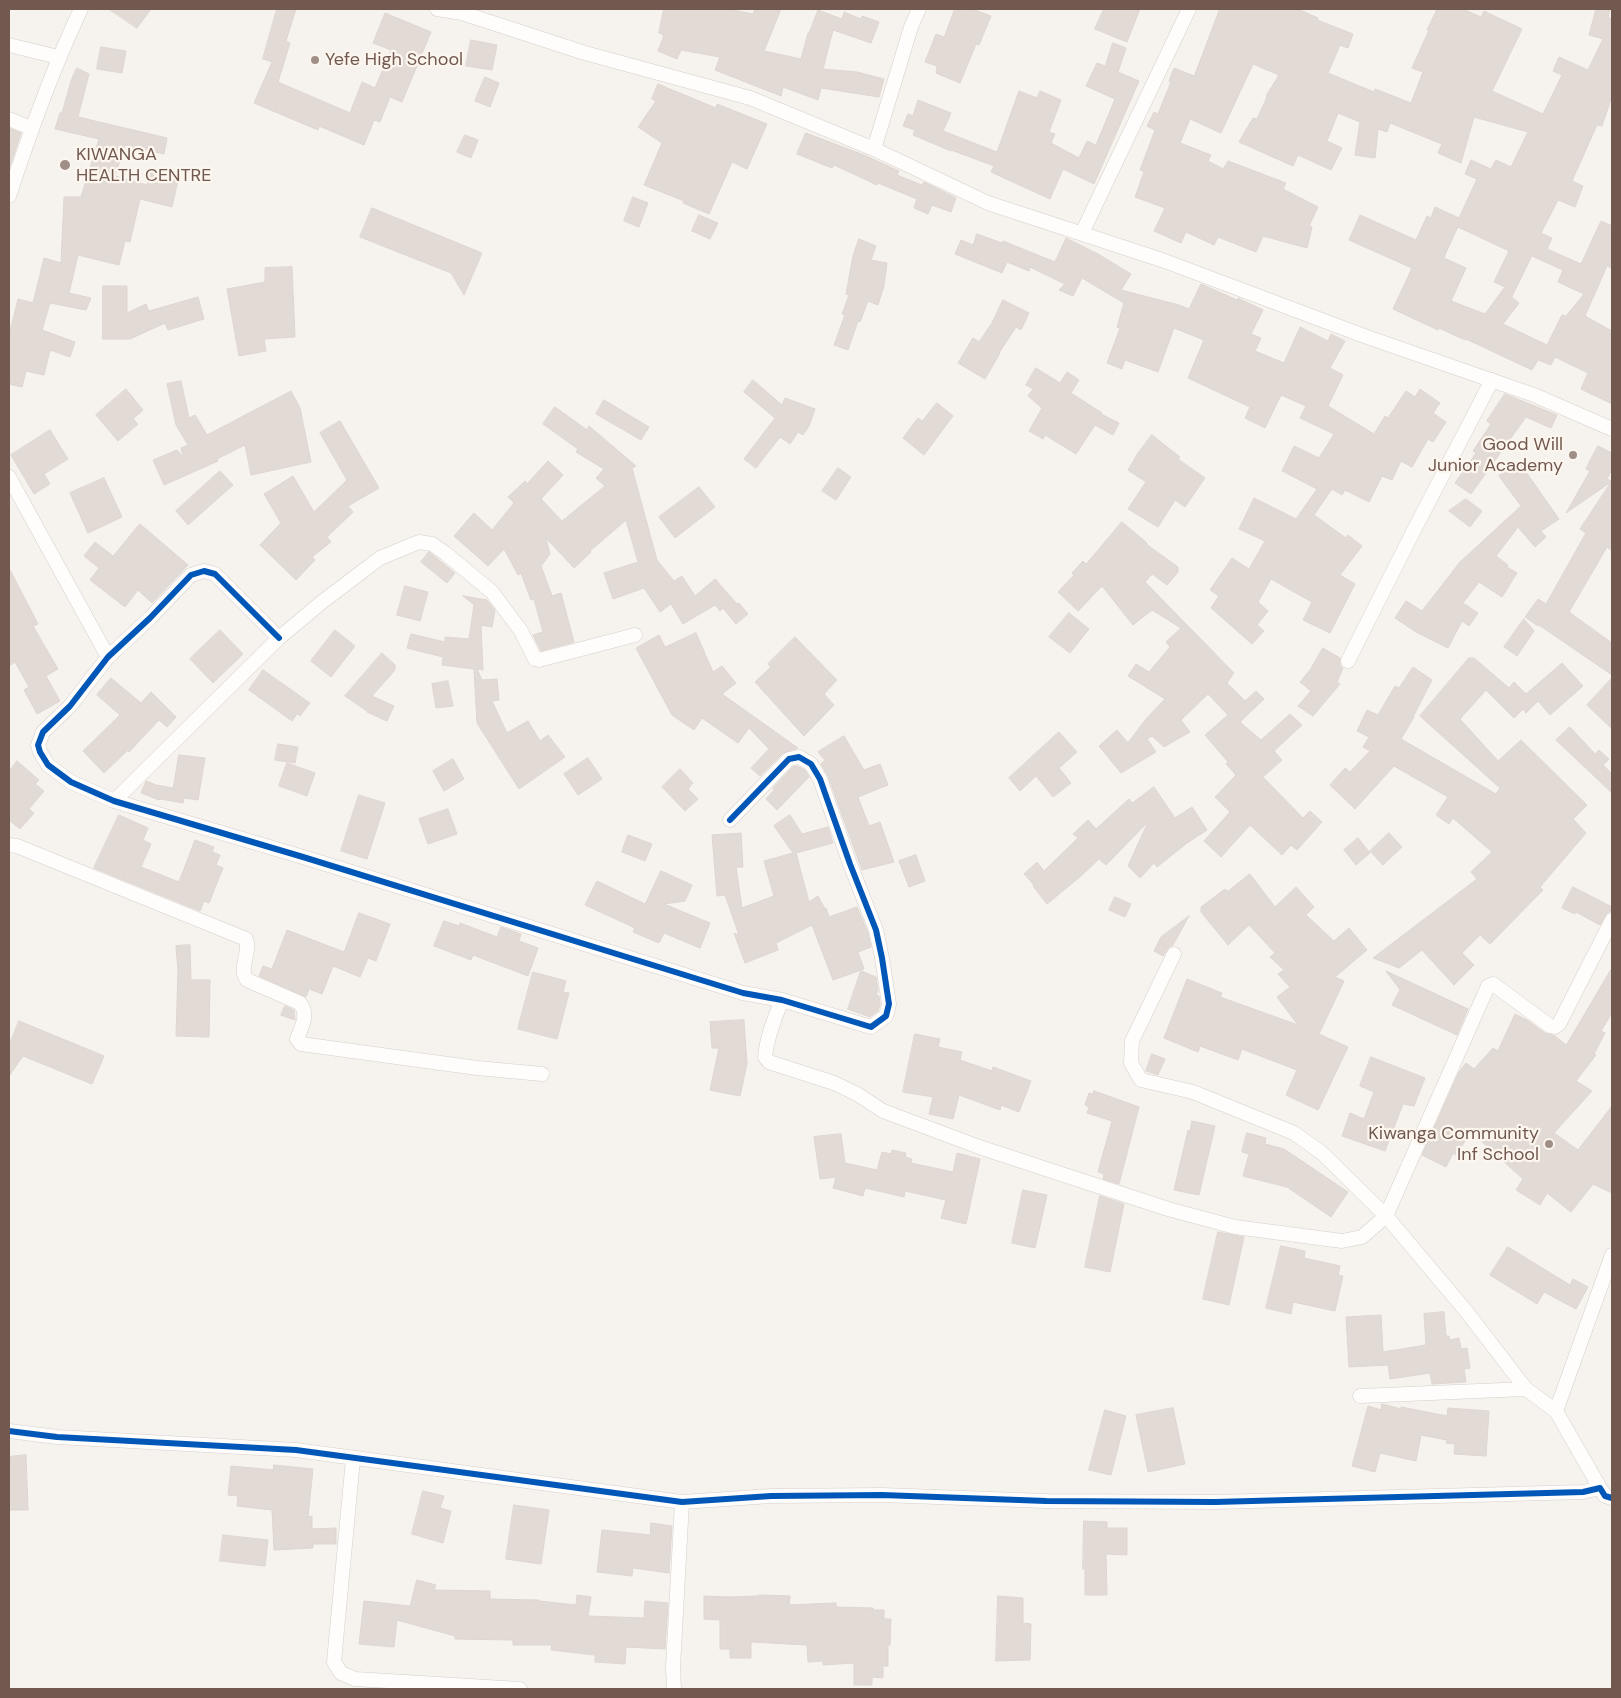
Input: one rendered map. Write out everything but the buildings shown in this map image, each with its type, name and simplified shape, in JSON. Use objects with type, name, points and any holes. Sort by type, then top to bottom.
[{"type":"street","points":[[9,196],[31,128],[58,57],[81,9]]},
{"type":"street","points":[[437,9],[463,11],[586,53],[750,98],[874,149],[988,203],[1162,260],[1367,336],[1534,395],[1612,429]]},
{"type":"street","points":[[874,149],[911,27],[919,9]]},
{"type":"street","points":[[1082,233],[1189,9]]},
{"type":"street","points":[[9,46],[58,57]]},
{"type":"street","points":[[9,120],[31,128]]},
{"type":"street","points":[[1348,661],[1492,380]]},
{"type":"street","points":[[9,477],[108,657]]},
{"type":"street","points":[[114,801],[279,638],[322,602],[380,558],[419,542],[432,544],[492,592],[521,631],[535,659],[539,660],[635,635]]},
{"type":"street","points":[[279,638],[215,574],[204,570],[191,575],[150,618],[108,657],[70,706],[43,732],[38,745],[40,752],[48,765],[71,782],[114,801],[303,857],[743,993],[782,1000],[871,1027],[875,1025],[886,1016],[889,1004],[876,930],[820,779],[811,764],[799,758],[789,760],[730,820]]},
{"type":"street","points":[[9,845],[26,850],[246,939],[248,946],[243,968],[243,975],[246,980],[300,1002],[305,1009],[297,1039],[301,1044],[318,1048],[477,1068],[542,1074]]},
{"type":"street","points":[[782,1000],[773,1021],[764,1057],[769,1062],[834,1083],[857,1094],[883,1111],[982,1148],[1168,1209],[1235,1226],[1342,1241],[1362,1237],[1386,1216],[1488,986],[1493,984],[1550,1026],[1555,1027],[1559,1024],[1612,920]]},
{"type":"street","points":[[1174,954],[1132,1040],[1131,1063],[1141,1080],[1193,1092],[1294,1132],[1322,1153],[1386,1216],[1466,1311],[1526,1388],[1556,1412],[1605,1496],[1612,1498]]},
{"type":"street","points":[[1556,1412],[1612,1255]]},
{"type":"street","points":[[1360,1396],[1526,1388]]},
{"type":"street","points":[[9,1431],[57,1437],[296,1450],[682,1502],[771,1496],[882,1494],[1046,1501],[1215,1502],[1583,1492],[1600,1488]]},
{"type":"street","points":[[353,1458],[334,1662],[341,1674],[355,1679],[520,1689]]},
{"type":"street","points":[[674,1689],[673,1667],[682,1502]]},
{"type":"cycle path","points":[[279,638],[215,574],[204,571],[191,575],[150,618],[108,657],[70,706],[43,732],[38,745],[40,752],[48,765],[71,782],[114,801],[303,857],[743,993],[782,1000],[871,1027],[886,1016],[889,1004],[876,930],[820,779],[811,764],[799,757],[789,759],[730,820]]},
{"type":"cycle path","points":[[9,1431],[57,1437],[296,1450],[682,1502],[771,1496],[882,1495],[1046,1501],[1215,1502],[1583,1492],[1600,1488],[1605,1496],[1612,1498]]},
{"type":"place","name":"Yefe High School","points":[[315,60]]},
{"type":"place","name":"KIWANGA HEALTH CENTRE","points":[[65,165]]},
{"type":"place","name":"Good Will Junior Academy","points":[[1573,455]]},
{"type":"place","name":"Kiwanga Community Inf School","points":[[1549,1144]]}]
